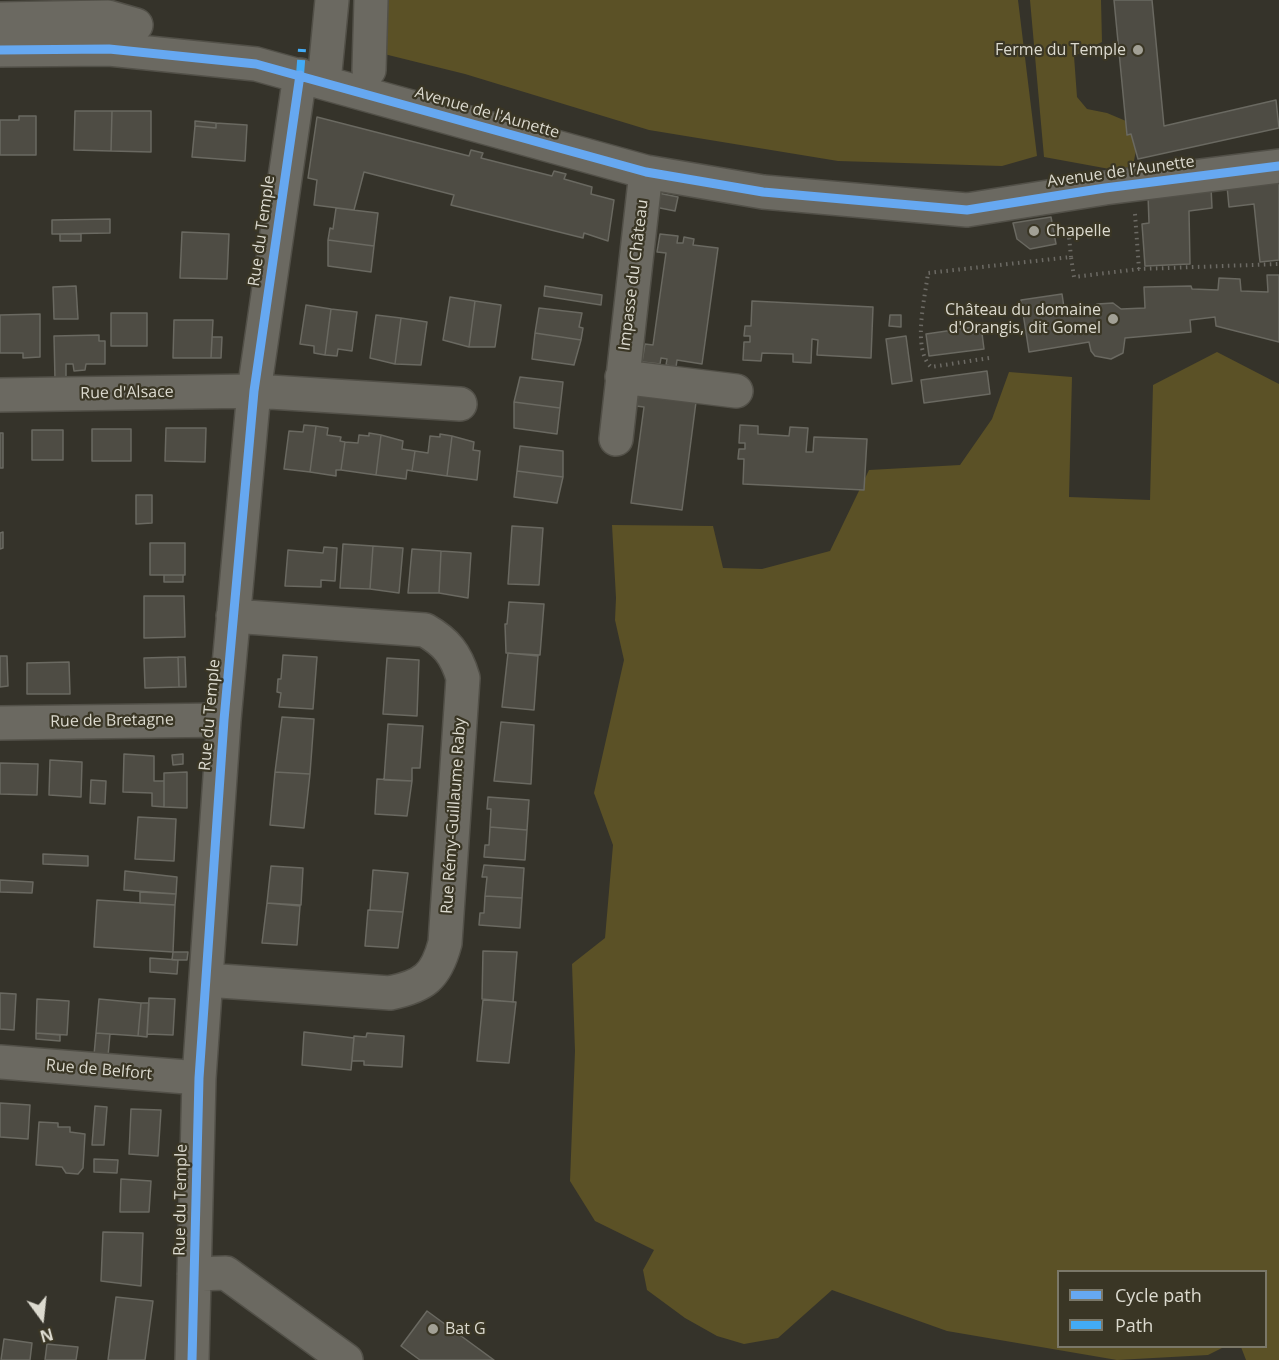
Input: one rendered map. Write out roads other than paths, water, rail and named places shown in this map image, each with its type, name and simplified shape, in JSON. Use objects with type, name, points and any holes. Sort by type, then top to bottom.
[{"type":"street","name":"Rue du Temple","points":[[192,1360],[199,1078],[224,720],[254,391],[312,78],[332,0]]},
{"type":"street","points":[[369,70],[371,0]]},
{"type":"street","points":[[0,19],[108,17],[137,25]]},
{"type":"street","name":"Avenue de l'Aunette","points":[[0,50],[110,49],[137,25],[256,64],[646,172],[763,192],[967,210]]},
{"type":"street","name":"Avenue de l’Aunette","points":[[967,210],[1105,188],[1279,166]]},
{"type":"street","name":"Impasse du Château","points":[[616,439],[646,172]]},
{"type":"street","points":[[622,377],[736,391]]},
{"type":"street","name":"Rue d'Alsace","points":[[0,395],[254,391],[460,404]]},
{"type":"street","name":"Rue Rémy-Guillaume Raby","points":[[206,981],[390,993],[410,989],[434,973],[446,943],[463,678],[458,661],[448,646],[425,630],[233,616]]},
{"type":"street","name":"Rue de Bretagne","points":[[0,723],[224,720]]},
{"type":"street","name":"Rue de Belfort","points":[[0,1062],[199,1078]]},
{"type":"street","points":[[194,1274],[226,1273],[346,1360]]},
{"type":"place","name":"Ferme du Temple","points":[[1138,50]]},
{"type":"place","name":"Chapelle","points":[[1034,231]]},
{"type":"place","name":"Château du domaine d'Orangis, dit Gomel","points":[[1113,319]]},
{"type":"place","name":"Bat G","points":[[433,1329]]}]
